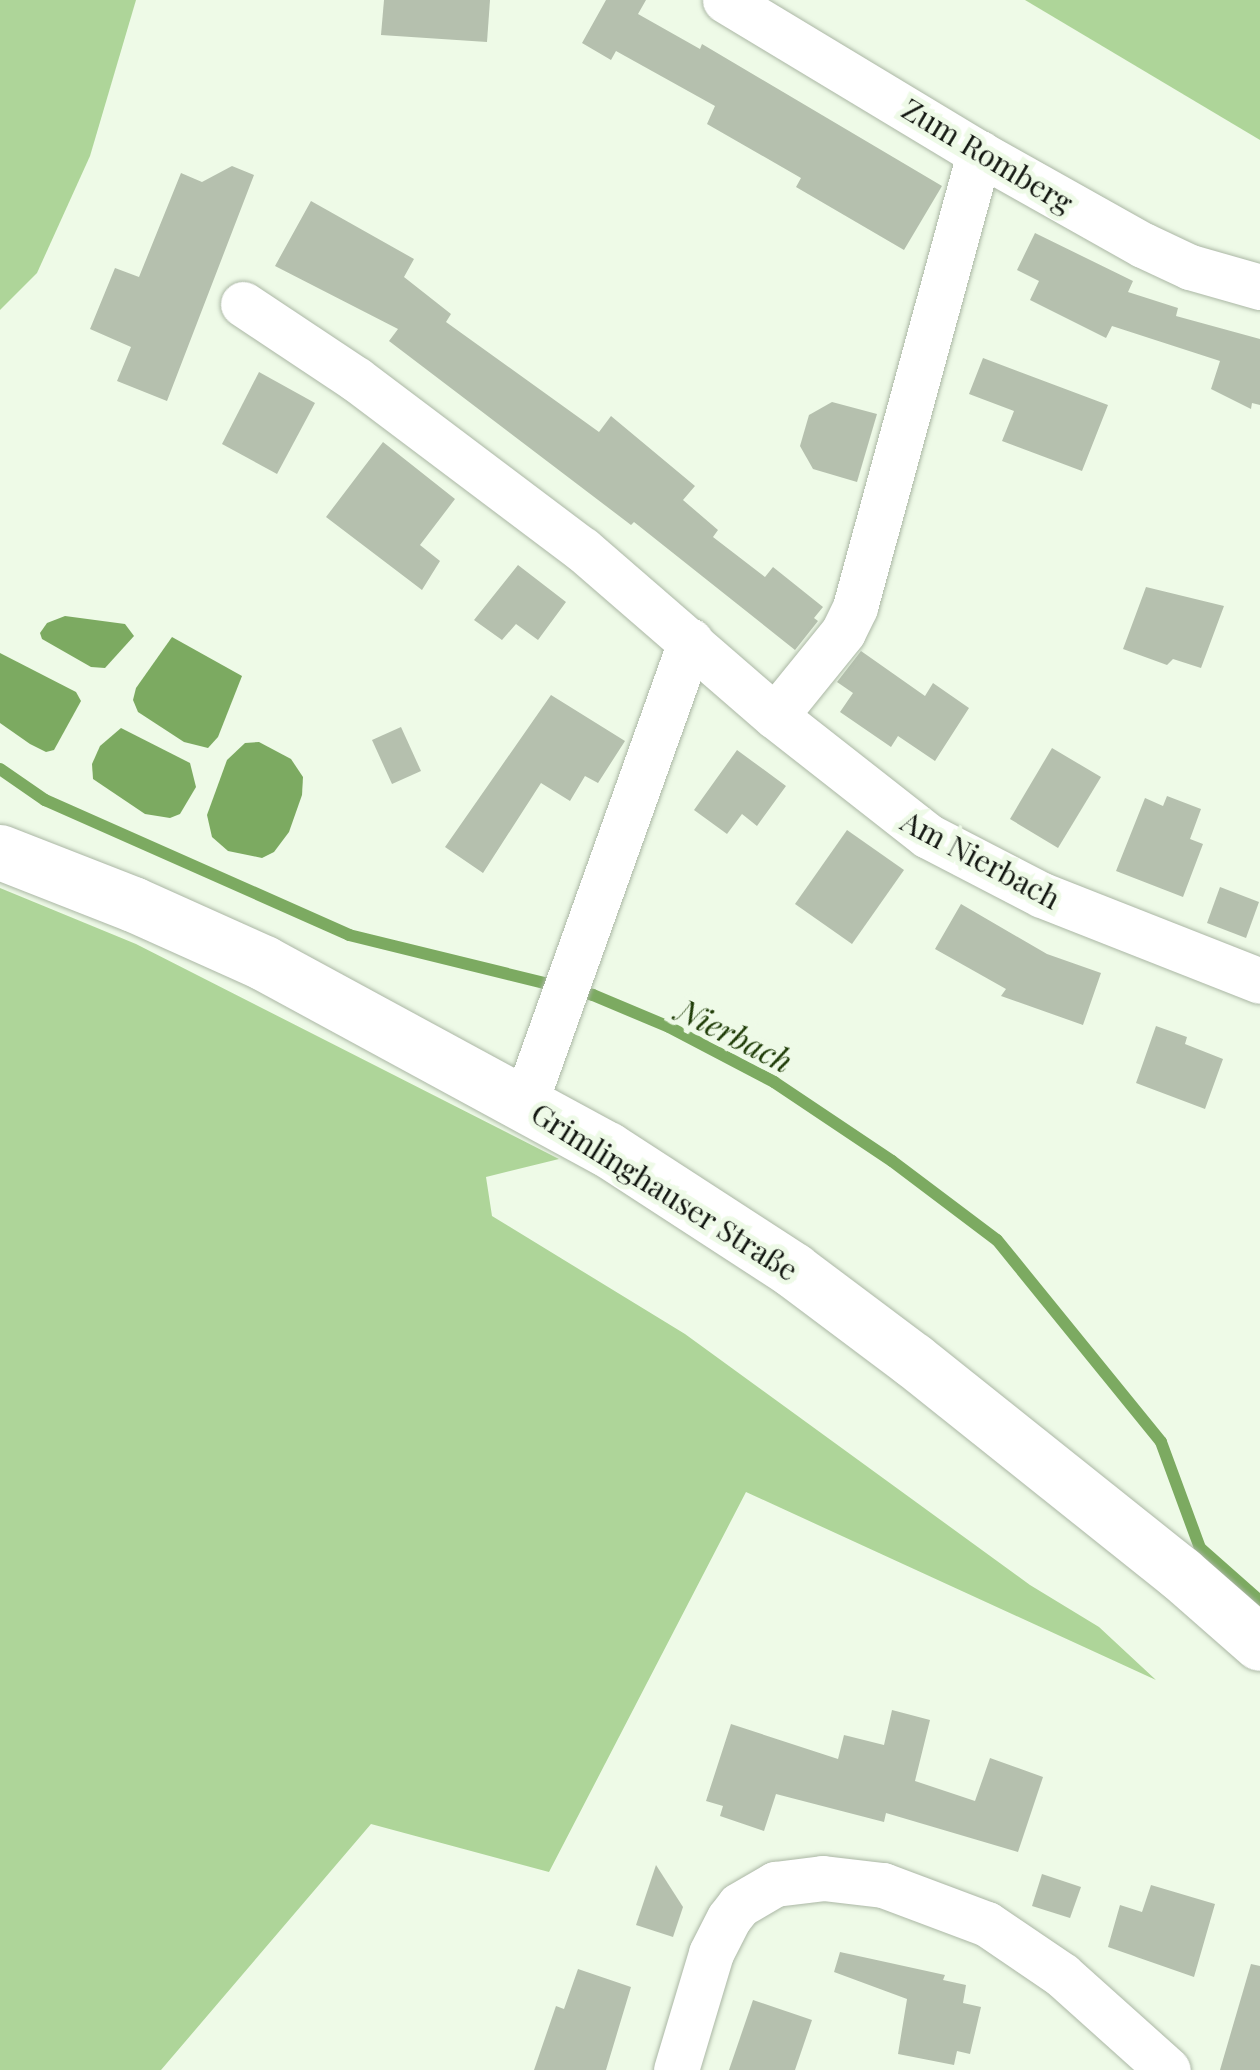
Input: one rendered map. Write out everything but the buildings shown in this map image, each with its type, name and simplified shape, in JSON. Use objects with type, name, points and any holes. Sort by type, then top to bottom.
[{"type":"main road","name":"Grimlinghauser Straße","points":[[0,852],[168,918],[264,962],[607,1150],[793,1270],[1055,1472],[1260,1644]]},
{"type":"street","name":"Zum Romberg","points":[[725,0],[979,153],[1144,245],[1190,267],[1260,287]]},
{"type":"street","points":[[775,716],[843,632],[855,607],[979,153]]},
{"type":"street","name":"Am Nierbach","points":[[243,304],[474,466],[582,549],[894,813],[964,856],[1042,895],[1260,982]]},
{"type":"street","points":[[525,1103],[554,1032],[690,642]]},
{"type":"street","points":[[676,2070],[711,1953],[739,1905],[775,1884],[823,1878],[883,1885],[987,1924],[1074,1985],[1168,2070]]},
{"type":"shaded area","points":[[0,0],[136,0],[90,156],[37,273],[0,310]]},
{"type":"shaded area","points":[[1025,0],[1260,0],[1260,140]]},
{"type":"shaded area","points":[[65,616],[125,624],[134,636],[105,668],[91,667],[42,639],[40,633],[47,623]]},
{"type":"shaded area","points":[[172,637],[242,676],[218,737],[208,748],[184,742],[138,712],[133,700],[136,688]]},
{"type":"shaded area","points":[[0,653],[76,692],[81,701],[54,750],[46,752],[30,744],[0,723]]},
{"type":"shaded area","points":[[121,728],[190,763],[196,787],[180,814],[170,818],[145,814],[93,779],[92,764],[100,746]]},
{"type":"shaded area","points":[[259,742],[291,759],[303,777],[302,795],[289,832],[274,852],[262,858],[228,851],[212,837],[207,815],[227,760],[245,743]]},
{"type":"shaded area","points":[[0,888],[136,944],[559,1159],[486,1177],[492,1216],[685,1334],[1030,1585],[1099,1627],[1156,1680],[746,1492],[549,1872],[371,1824],[161,2070],[0,2070]]},
{"type":"waterway","name":"Nierbach","points":[[0,769],[45,800],[349,935],[593,995],[669,1027],[774,1082],[892,1161],[997,1240],[1161,1442],[1200,1548],[1260,1601]]}]
